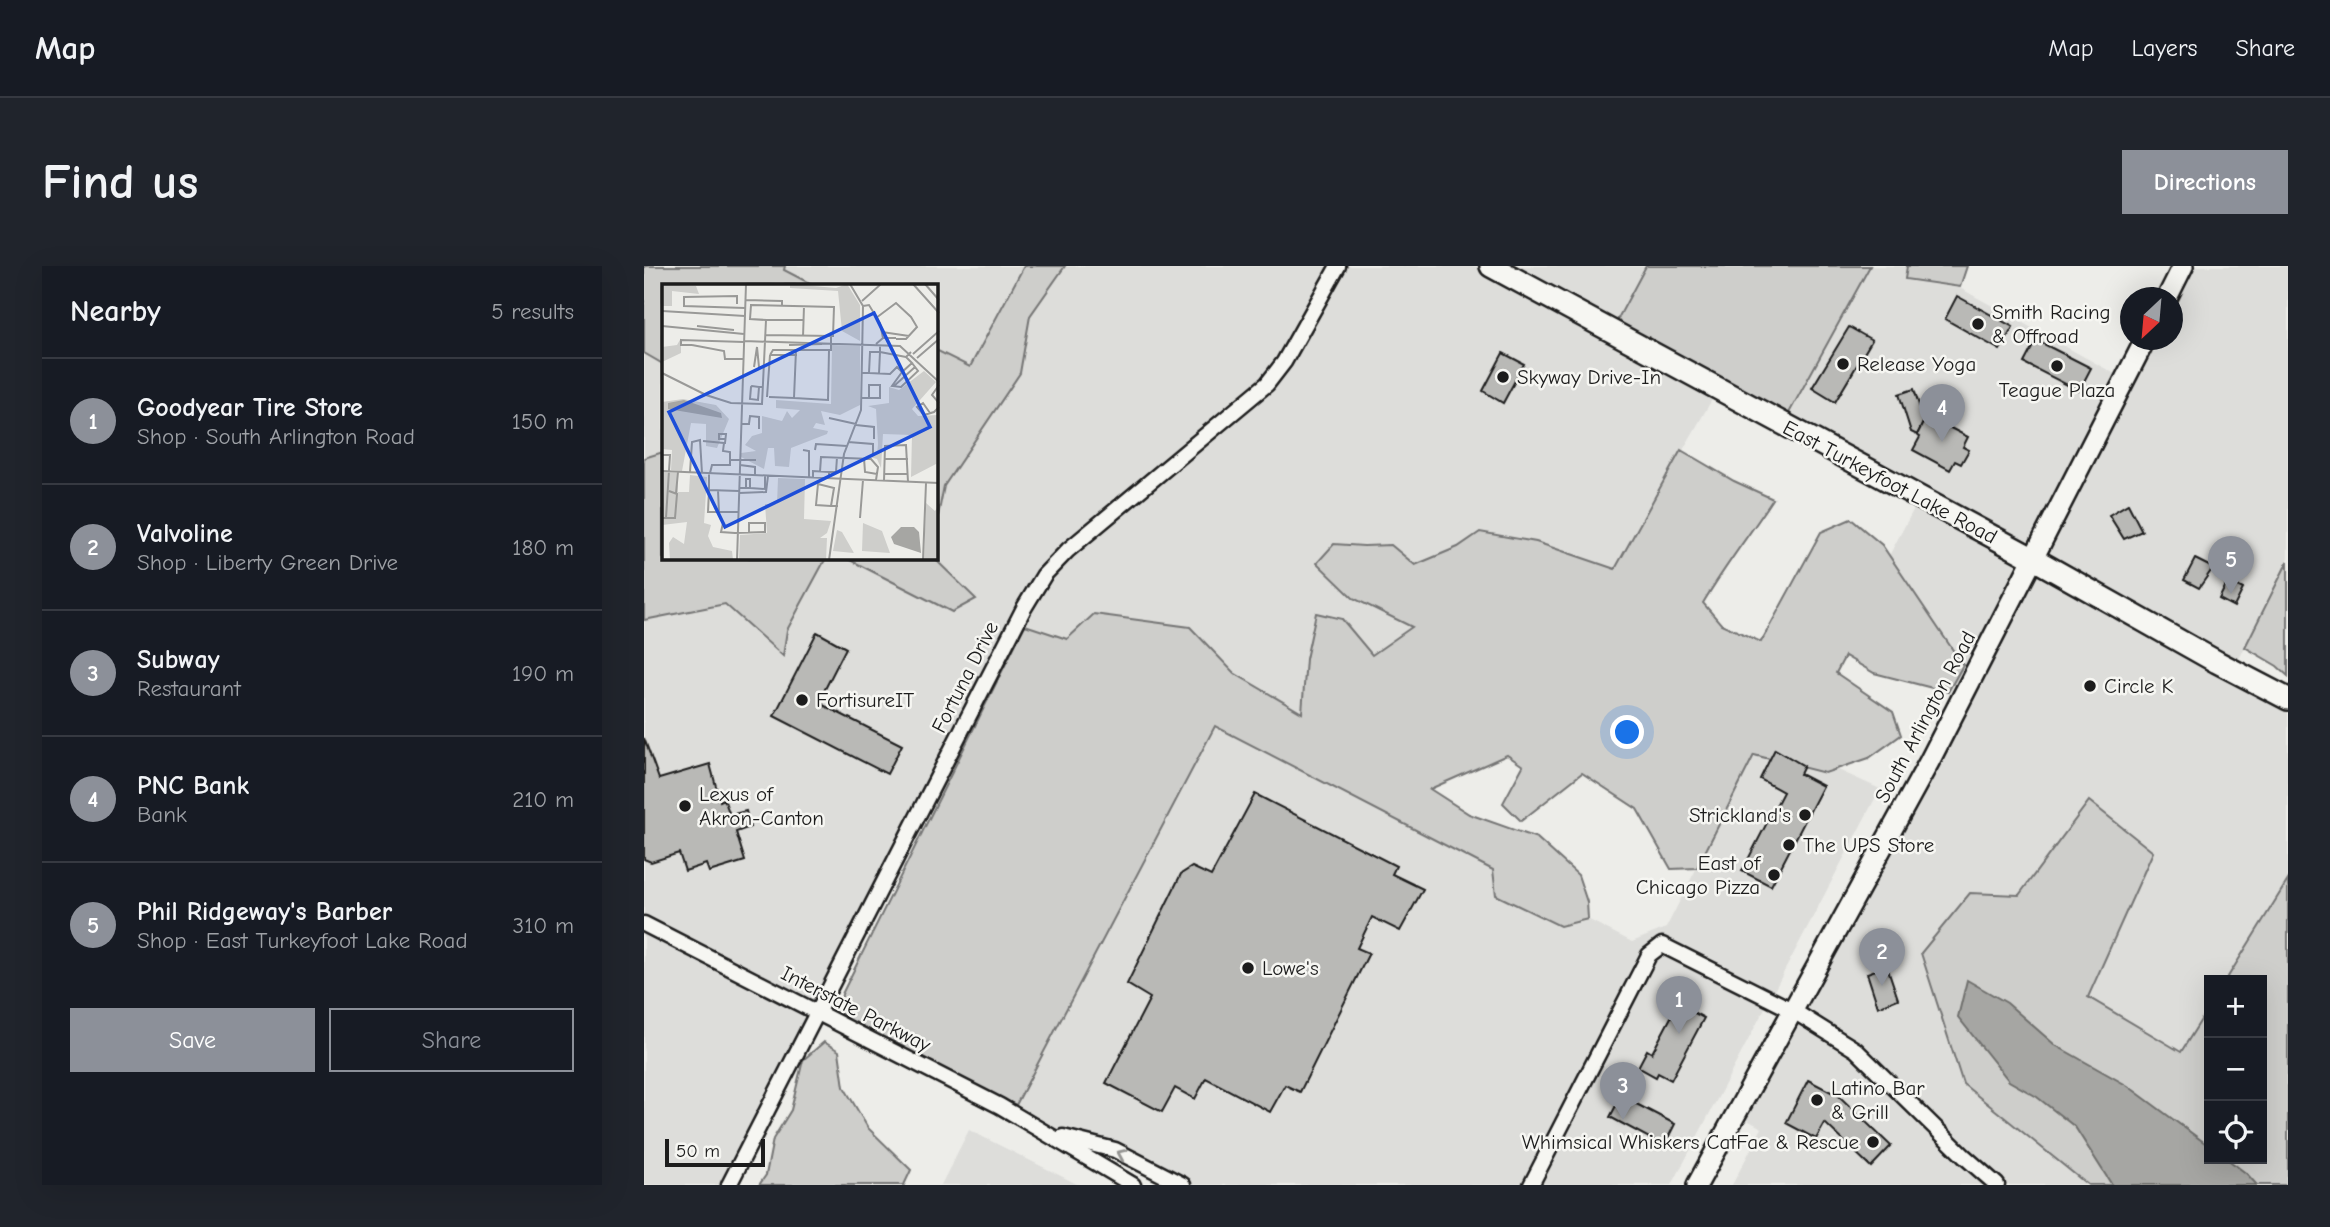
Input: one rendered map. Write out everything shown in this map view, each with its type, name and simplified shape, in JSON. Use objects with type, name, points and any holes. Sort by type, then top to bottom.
[{"type":"main road","name":"East Turkeyfoot Lake Road","points":[[1491,266],[2288,699]]},
{"type":"main road","points":[[2172,287],[2183,266]]},
{"type":"main road","name":"South Arlington Road","points":[[1697,1185],[1929,762],[2140,350]]},
{"type":"street","name":"Fortuna Drive","points":[[729,1185],[1020,615],[1044,575],[1068,550],[1267,384],[1284,362],[1338,266]]},
{"type":"street","name":"Interstate Parkway","points":[[644,924],[1000,1106],[1133,1185]]},
{"type":"street","points":[[1531,1185],[1650,955],[1658,946],[1668,946],[1792,1010],[1856,1050],[1997,1185]]},
{"type":"street","name":"Interstate Parkway","points":[[1048,1134],[1115,1150],[1183,1185]]},
{"type":"shaded area","points":[[644,266],[785,266],[784,270],[811,284],[662,284],[662,363],[644,353]]},
{"type":"shaded area","points":[[785,266],[1024,266],[970,367],[938,351],[938,284],[811,284],[783,270]]},
{"type":"shaded area","points":[[1024,266],[1065,266],[1030,316],[1020,373],[944,486],[938,516],[938,351],[970,367]]},
{"type":"shaded area","points":[[1065,266],[1646,266],[1612,332],[1718,389],[1615,569],[1480,532],[1458,547],[1414,565],[1391,545],[1334,544],[1317,563],[1353,598],[1412,627],[1372,655],[1342,619],[1306,659],[1303,713],[1234,673],[1190,627],[1067,639],[1016,622],[729,1185],[644,1185],[644,620],[725,604],[787,630],[825,560],[850,560],[951,612],[976,599],[936,560],[938,516],[944,486],[1020,373],[1030,316]]},
{"type":"shaded area","points":[[1646,266],[1870,266],[1788,415],[1615,324]]},
{"type":"shaded area","points":[[1870,266],[1920,266],[2124,379],[2140,350],[2183,350],[2183,287],[2176,287],[2183,266],[2288,266],[2288,561],[2234,669],[2288,699],[2288,880],[2229,975],[2204,975],[2204,1015],[2182,1052],[2088,997],[2152,852],[2089,802],[2019,895],[1970,893],[1963,1084],[2088,1185],[1732,1185],[1762,1128],[1736,1114],[1964,692],[1854,622],[1919,499],[1783,425]]},
{"type":"shaded area","points":[[1907,266],[1967,266],[1960,287],[1905,279]]},
{"type":"shaded area","points":[[644,353],[662,363],[662,452],[644,458]]},
{"type":"shaded area","points":[[1681,450],[1734,481],[1773,499],[1703,603],[1721,624],[1761,642],[1821,532],[1851,519],[1882,545],[1963,665],[1948,692],[1874,673],[1845,656],[1836,673],[1893,712],[1901,735],[1869,758],[1825,773],[1754,755],[1697,868],[1671,869],[1637,809],[1582,773],[1521,821],[1503,803],[1523,766],[1507,755],[1430,789],[1469,814],[1537,838],[1578,875],[1587,902],[1588,919],[1560,926],[1496,895],[1493,870],[1215,726],[1016,1105],[970,1085],[856,1025],[840,1013],[842,994],[1025,625],[1067,639],[1094,614],[1190,627],[1234,673],[1302,713],[1306,659],[1316,613],[1342,619],[1372,655],[1412,627],[1353,598],[1317,563],[1334,544],[1391,545],[1415,565],[1458,547],[1480,532],[1536,542],[1615,569]]},
{"type":"shaded area","points":[[662,452],[662,560],[825,560],[787,630],[783,656],[725,604],[644,620],[644,458]]},
{"type":"shaded area","points":[[850,560],[936,560],[976,599],[952,612]]},
{"type":"shaded area","points":[[2288,561],[2288,676],[2277,666],[2245,647]]},
{"type":"shaded area","points":[[1215,726],[1632,942],[1666,928],[1764,736],[1880,789],[1672,1185],[1183,1185],[1133,1159],[1048,1134],[1012,1113]]},
{"type":"shaded area","points":[[2089,801],[2153,852],[2088,997],[2181,1052],[2204,1015],[2204,1164],[2267,1164],[2267,975],[2229,975],[2288,880],[2288,1185],[2088,1185],[1963,1084],[1921,953],[1970,893],[2019,895]]},
{"type":"shaded area","points":[[1967,980],[2007,1003],[2055,1045],[2128,1086],[2204,1142],[2204,1164],[2234,1164],[2257,1185],[2112,1185],[2075,1127],[2037,1097],[2009,1081],[1958,1017]]},
{"type":"shaded area","points":[[824,1042],[839,1051],[844,1087],[868,1128],[911,1170],[904,1185],[759,1185],[766,1175],[773,1139],[791,1110],[803,1060]]},
{"type":"shaded area","points":[[969,1130],[1079,1185],[941,1185]]},
{"type":"building","points":[[1957,296],[2013,327],[2000,350],[1945,319]]},
{"type":"building","points":[[1849,327],[1872,340],[1835,402],[1812,388]]},
{"type":"building","name":"Teague Plaza","points":[[2036,340],[2091,368],[2079,391],[2024,363]]},
{"type":"building","name":"Skyway Drive-In","points":[[1503,353],[1524,364],[1503,403],[1483,391]]},
{"type":"building","points":[[1914,389],[1924,421],[1917,435],[1911,432],[1899,394]]},
{"type":"building","points":[[1931,418],[1968,437],[1963,447],[1969,450],[1961,464],[1955,461],[1950,470],[1913,450],[1924,421],[1929,423]]},
{"type":"building","points":[[2128,504],[2142,531],[2124,539],[2109,515]]},
{"type":"building","points":[[2195,559],[2213,568],[2199,588],[2184,580]]},
{"type":"building","points":[[2228,581],[2243,589],[2234,607],[2219,599]]},
{"type":"building","name":"FortisureIT","points":[[817,632],[846,648],[822,695],[823,705],[902,745],[887,774],[774,716]]},
{"type":"building","name":"Lexus of Akron-Canton","points":[[644,738],[659,779],[710,764],[720,801],[724,799],[730,815],[746,811],[750,827],[736,832],[745,861],[709,872],[706,864],[685,871],[679,853],[651,862],[644,859]]},
{"type":"building","points":[[1775,749],[1804,766],[1800,774],[1823,786],[1771,886],[1742,871],[1783,792],[1760,779]]},
{"type":"building","name":"Lowe's","points":[[1255,794],[1396,866],[1392,874],[1423,889],[1400,931],[1372,917],[1357,948],[1369,953],[1300,1092],[1285,1085],[1270,1112],[1206,1078],[1195,1099],[1175,1088],[1162,1112],[1106,1083],[1150,998],[1127,984],[1181,874],[1192,867],[1211,876]]},
{"type":"building","points":[[1887,966],[1898,999],[1878,1007],[1867,973]]},
{"type":"building","points":[[1678,1004],[1704,1018],[1671,1080],[1658,1073],[1656,1077],[1638,1067],[1647,1050],[1652,1053]]},
{"type":"building","points":[[1808,1080],[1839,1096],[1891,1146],[1871,1167],[1825,1123],[1816,1139],[1786,1123]]},
{"type":"building","points":[[1621,1096],[1675,1124],[1664,1146],[1610,1117]]},
{"type":"place","name":"Smith Racing & Offroad","points":[[1978,324]]},
{"type":"place","name":"Release Yoga","points":[[1843,364]]},
{"type":"place","name":"Teague Plaza","points":[[2057,366]]},
{"type":"place","name":"Skyway Drive-In","points":[[1503,377]]},
{"type":"place","name":"PNC Bank","points":[[1942,442]]},
{"type":"place","name":"Phil Ridgeway's Barber","points":[[2231,594]]},
{"type":"place","name":"Circle K","points":[[2090,686]]},
{"type":"place","name":"FortisureIT","points":[[802,700]]},
{"type":"place","name":"Lexus of Akron-Canton","points":[[685,806]]},
{"type":"place","name":"Strickland's","points":[[1805,815]]},
{"type":"place","name":"The UPS Store","points":[[1789,845]]},
{"type":"place","name":"East of Chicago Pizza","points":[[1774,875]]},
{"type":"place","name":"Lowe's","points":[[1248,968]]},
{"type":"place","name":"Valvoline","points":[[1882,986]]},
{"type":"place","name":"Goodyear Tire Store","points":[[1679,1034]]},
{"type":"place","name":"Latino Bar & Grill","points":[[1817,1100]]},
{"type":"place","name":"Subway","points":[[1623,1120]]},
{"type":"place","name":"Whimsical Whiskers CatFae & Rescue","points":[[1873,1142]]}]
